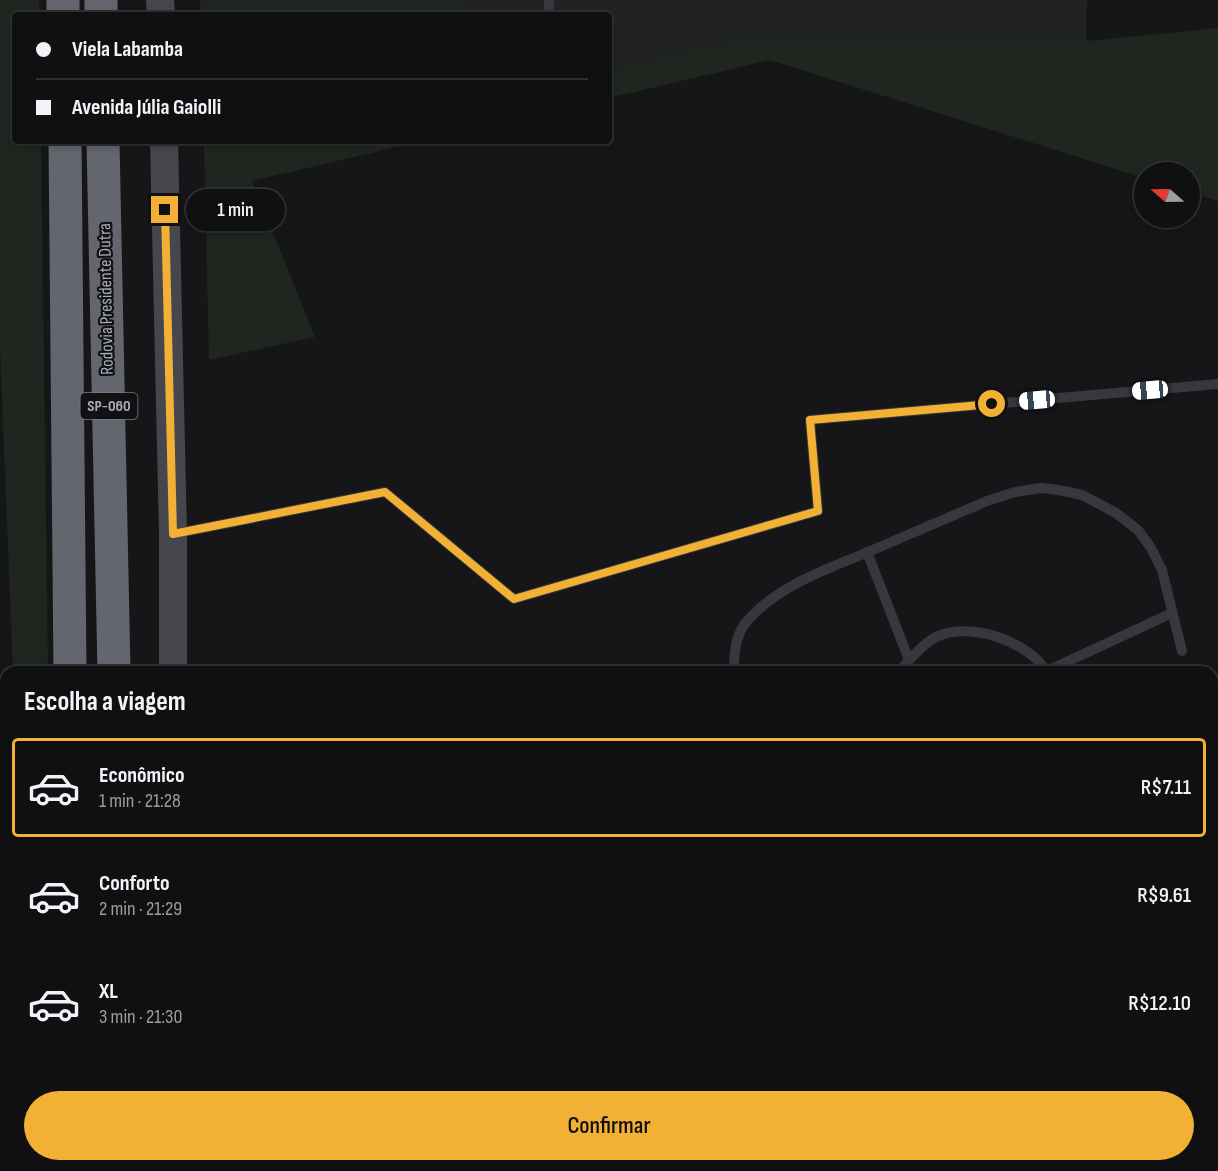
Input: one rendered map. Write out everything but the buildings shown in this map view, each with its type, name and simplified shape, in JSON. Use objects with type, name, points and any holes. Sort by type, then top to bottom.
[{"type":"highway","name":"SP-060","points":[[64,144],[70,666]]},
{"type":"highway","name":"Rodovia Presidente Dutra","points":[[103,144],[114,666]]},
{"type":"main road","points":[[164,144],[173,534],[173,666]]},
{"type":"lane","points":[[173,534],[385,492],[514,599],[818,511],[810,420],[1218,384]]},
{"type":"lane","points":[[734,666],[738,636],[747,621],[768,601],[798,582],[987,501],[1015,492],[1041,488],[1082,495],[1116,513],[1138,530],[1151,548],[1162,570],[1182,651]]},
{"type":"lane","points":[[867,552],[909,660]]},
{"type":"lane","points":[[1058,666],[1172,613]]},
{"type":"lane","points":[[904,666],[934,638],[955,631],[975,631],[1001,638],[1035,656],[1043,666]]},
{"type":"shaded area","points":[[0,0],[39,0],[39,12],[12,12],[12,144],[41,144],[48,666],[13,666],[0,348]]},
{"type":"shaded area","points":[[200,0],[465,0],[463,12],[201,12]]},
{"type":"shaded area","points":[[465,0],[1087,0],[1086,41],[741,38],[612,67],[612,12],[463,12]]},
{"type":"shaded area","points":[[1218,28],[1218,201],[1200,195],[1200,162],[1134,162],[1134,175],[770,60],[612,97],[612,67],[741,38],[1086,41]]},
{"type":"shaded area","points":[[204,144],[409,144],[252,181],[315,337],[209,360]]},
{"type":"route","points":[[165,210],[173,534],[385,492],[514,599],[818,511],[810,420],[992,404]]}]
